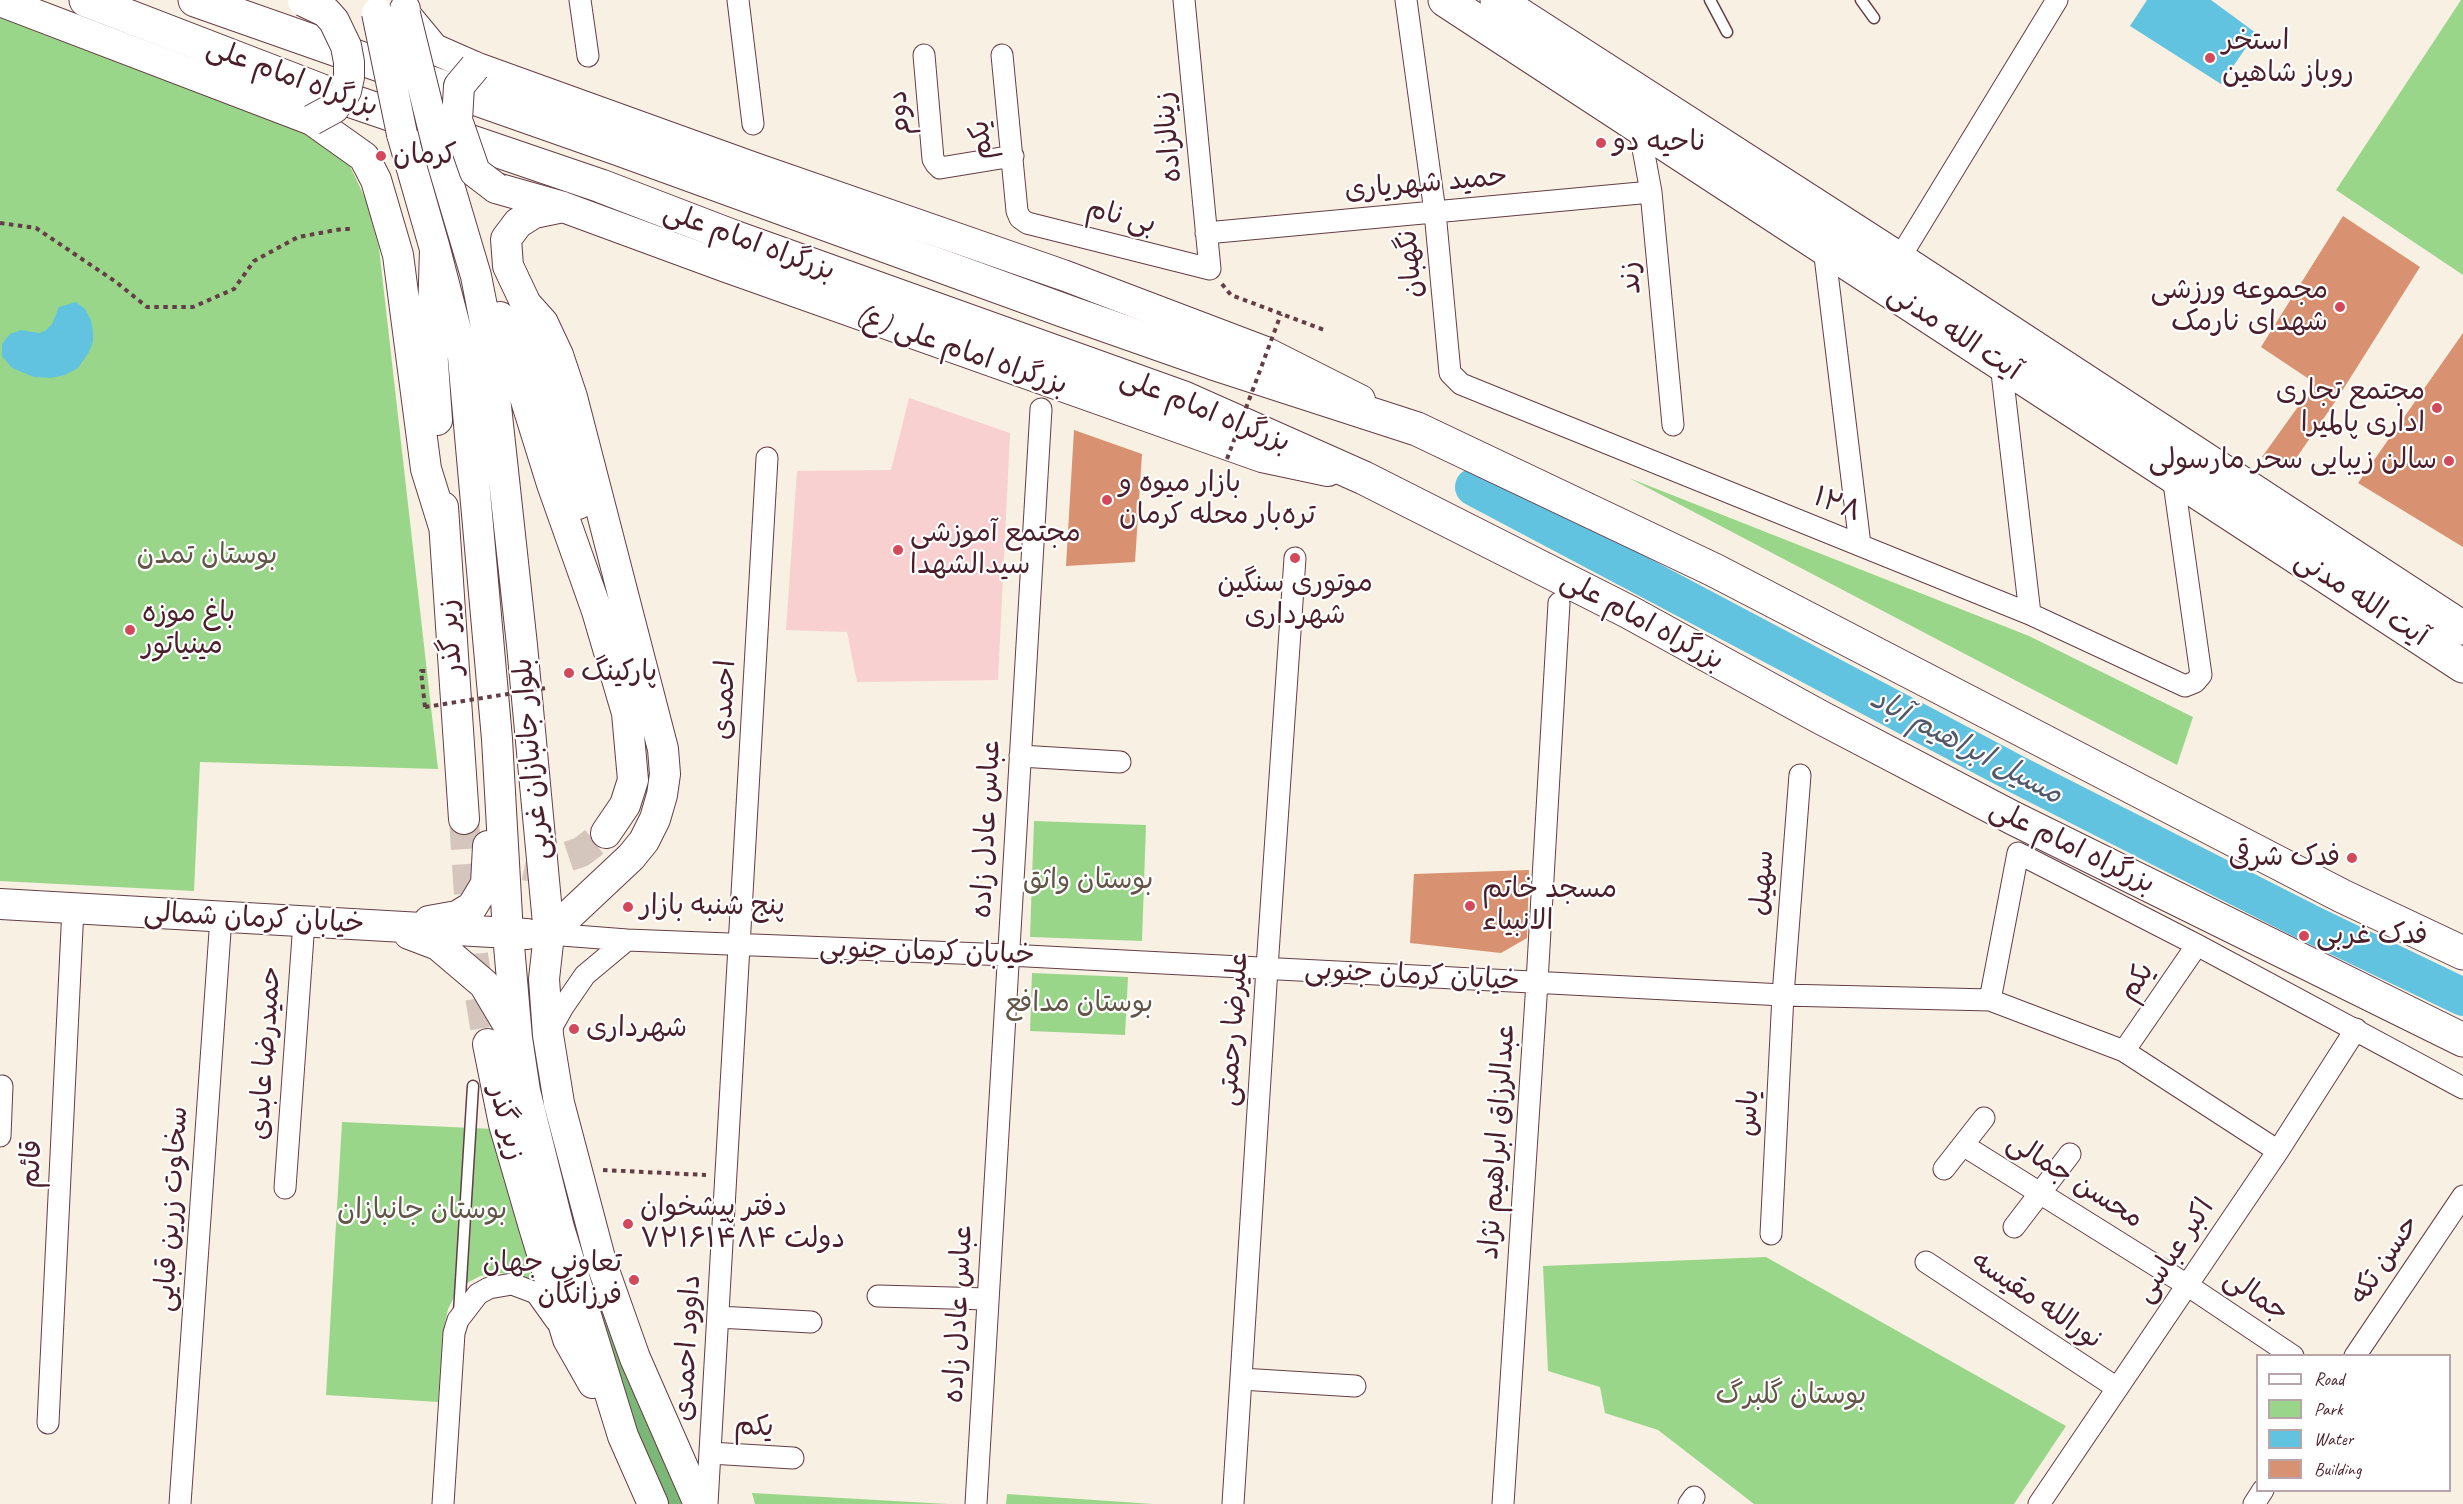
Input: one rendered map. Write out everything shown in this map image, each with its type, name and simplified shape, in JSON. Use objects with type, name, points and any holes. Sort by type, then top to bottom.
[{"type":"main road","name":"بزرگراه امام علی","points":[[86,0],[322,91],[601,186],[734,237],[1184,398],[1364,478],[1629,612],[1820,717],[2013,818],[2463,1040]]},
{"type":"main road","name":"بزرگراه امام علی","points":[[195,0],[608,145],[1079,316],[1213,363],[1417,429],[1714,570],[2342,896],[2463,953]]},
{"type":"main road","points":[[306,0],[326,12],[334,21],[346,46],[349,62],[346,91],[334,108],[312,120]]},
{"type":"main road","name":"آیت الله مدنی","points":[[1445,0],[1516,14],[1639,127],[2463,666]]},
{"type":"main road","points":[[0,1],[312,120],[363,157],[379,189],[398,255],[426,469],[444,527]]},
{"type":"main road","points":[[390,7],[434,49],[476,67],[755,168],[1063,274],[1252,347],[1417,429]]},
{"type":"main road","name":"بلوار جانبازان غربی","points":[[390,7],[402,134],[463,357],[497,739],[508,934],[502,1041],[525,1091],[559,1228],[623,1436],[653,1504]]},
{"type":"main road","name":"بلوار جانبازان غربی","points":[[390,7],[438,148],[476,276],[489,342],[522,645],[549,934],[544,979],[548,1035],[559,1103],[601,1262],[635,1358],[699,1504]]},
{"type":"main road","points":[[1516,14],[1899,259],[2463,628]]},
{"type":"main road","name":"بزرگراه امام علی (ع)","points":[[476,67],[459,86],[456,120],[475,172],[496,188],[563,207],[1262,457],[1364,478]]},
{"type":"main road","points":[[563,207],[534,213],[518,223],[506,239],[508,266],[526,304],[582,522],[578,561]]},
{"type":"main road","name":"بلوار جانبازان غربی","points":[[435,249],[432,349],[444,527]]},
{"type":"main road","points":[[476,276],[498,313],[578,561],[597,611],[627,713],[633,780],[625,805],[606,833]]},
{"type":"main road","points":[[526,304],[543,324],[558,355],[572,397],[663,749],[664,774],[660,803],[644,841],[631,857],[549,934]]},
{"type":"main road","name":"زیر گذر","points":[[444,527],[464,819]]},
{"type":"main road","points":[[389,927],[457,916],[472,906],[482,892],[488,872],[490,792],[497,739]]},
{"type":"main road","name":"خیابان کرمان شمالی","points":[[0,904],[508,934]]},
{"type":"main road","points":[[389,927],[438,945],[484,984],[502,1041]]},
{"type":"main road","name":"خیابان کرمان جنوبی","points":[[508,934],[549,934]]},
{"type":"main road","name":"زیر گذر","points":[[502,1041],[504,1124],[568,1339],[623,1436]]},
{"type":"street","points":[[580,0],[588,56]]},
{"type":"street","points":[[738,0],[753,124]]},
{"type":"street","name":"زینالزاده","points":[[1184,0],[1210,269]]},
{"type":"street","name":"نگهبان","points":[[1406,0],[1435,212],[1450,373],[1455,379]]},
{"type":"street","points":[[1899,259],[2057,0]]},
{"type":"street","name":"دوم","points":[[924,55],[933,159],[936,164],[940,168],[1013,156]]},
{"type":"street","name":"یکم","points":[[1002,55],[1017,211],[1020,218]]},
{"type":"street","name":"زند","points":[[1639,127],[1651,192],[1673,425]]},
{"type":"street","name":"حمید شهریاری","points":[[1206,233],[1651,192]]},
{"type":"street","name":"بی نام","points":[[1020,218],[1027,223],[1210,269]]},
{"type":"street","points":[[1824,248],[1860,544]]},
{"type":"street","points":[[2001,363],[2030,614]]},
{"type":"street","name":"۱۲۸","points":[[1455,379],[2030,614],[2185,686],[2195,682],[2201,675],[2173,476]]},
{"type":"street","name":"عباس عادل زاده","points":[[976,1504],[1041,409]]},
{"type":"street","name":"احمدی","points":[[740,944],[767,458]]},
{"type":"street","name":"علیرضا رحمتی","points":[[1233,1504],[1295,558]]},
{"type":"street","name":"عبدالرزاق ابراهیم نژاد","points":[[1503,1504],[1559,603]]},
{"type":"street","points":[[1020,756],[1120,762]]},
{"type":"street","name":"سهیل","points":[[1783,995],[1800,775]]},
{"type":"street","points":[[1990,1000],[2018,853],[2356,1029],[2463,1088]]},
{"type":"street","name":"قائم","points":[[48,1423],[73,908]]},
{"type":"street","name":"سخاوت زرین قبایی","points":[[180,1504],[221,917]]},
{"type":"street","name":"حمیدرضا عابدی","points":[[285,1188],[304,922]]},
{"type":"street","name":"خیابان کرمان جنوبی","points":[[549,934],[627,940],[1008,955],[1783,995],[1990,1000],[2124,1051],[2278,1150]]},
{"type":"street","points":[[548,1035],[563,1007],[585,975],[627,940]]},
{"type":"street","name":"داوود احمدی","points":[[707,1504],[740,944]]},
{"type":"street","name":"یکم","points":[[2124,1051],[2196,945]]},
{"type":"street","name":"یاس","points":[[1771,1234],[1783,995]]},
{"type":"street","name":"اکبر عباسی","points":[[2039,1504],[2278,1150],[2356,1029]]},
{"type":"street","points":[[0,1136],[2,1086]]},
{"type":"street","points":[[1944,1169],[1984,1118]]},
{"type":"street","name":"محسن جمالی","points":[[1963,1145],[2187,1285]]},
{"type":"street","points":[[2014,1227],[2070,1154]]},
{"type":"street","name":"حسن تکه","points":[[2356,1354],[2463,1196]]},
{"type":"street","name":"نورالله مقیسه","points":[[1926,1262],[2117,1388]]},
{"type":"street","points":[[443,1504],[454,1333],[458,1320],[478,1294],[489,1288],[512,1284],[536,1293],[568,1339]]},
{"type":"street","name":"جمالی","points":[[2187,1285],[2290,1354]]},
{"type":"street","points":[[878,1296],[988,1299]]},
{"type":"street","points":[[718,1317],[811,1322]]},
{"type":"street","points":[[1241,1379],[1355,1386]]},
{"type":"street","name":"یکم","points":[[710,1453],[793,1458]]},
{"type":"lane","points":[[1710,0],[1726,32]]},
{"type":"lane","points":[[1861,0],[1874,18]]},
{"type":"lane","points":[[458,1320],[473,1086]]},
{"type":"path","points":[[0,223],[36,228],[116,282],[147,307],[193,307],[234,289],[254,261],[298,237],[352,229]]},
{"type":"path","points":[[1231,295],[1327,331]]},
{"type":"path","points":[[1227,459],[1281,314]]},
{"type":"path","points":[[421,671],[425,707],[546,688]]},
{"type":"path","points":[[575,1168],[727,1176]]},
{"type":"shaded area","name":"مجتمع آموزشی سیدالشهدا","points":[[909,398],[1010,433],[998,680],[857,682],[847,632],[786,630],[797,471],[891,470]]},
{"type":"green space","points":[[2463,0],[2463,275],[2336,190]]},
{"type":"green space","name":"بوستان تمدن","points":[[0,10],[302,127],[348,162],[366,200],[379,248],[438,769],[200,762],[194,891],[0,881]]},
{"type":"green space","points":[[1629,478],[2029,636],[2193,717],[2177,765]]},
{"type":"green space","name":"بوستان واثق","points":[[1034,821],[1146,825],[1142,941],[1030,937]]},
{"type":"green space","name":"بوستان مدافع","points":[[1032,973],[1128,977],[1125,1035],[1030,1031]]},
{"type":"green space","points":[[527,985],[531,986],[641,1394],[664,1463],[682,1504],[664,1504],[635,1432],[554,1164],[520,1001]]},
{"type":"green space","name":"بوستان جانبازان","points":[[342,1122],[494,1129],[536,1282],[521,1275],[500,1273],[480,1276],[467,1283],[455,1295],[448,1309],[444,1327],[438,1402],[326,1395]]},
{"type":"green space","name":"بوستان گلبرگ","points":[[1766,1257],[2066,1426],[2014,1504],[1754,1504],[1658,1430],[1605,1413],[1600,1387],[1548,1371],[1543,1266]]},
{"type":"green space","points":[[752,1493],[948,1504],[755,1504]]},
{"type":"green space","points":[[1007,1494],[1153,1504],[1006,1504]]},
{"type":"water","name":"استخر روباز شاهین","points":[[2147,0],[2211,0],[2256,33],[2221,84],[2130,26]]},
{"type":"water","points":[[76,302],[85,309],[91,320],[93,332],[93,342],[89,352],[78,368],[65,375],[51,378],[34,377],[12,368],[2,356],[2,344],[10,334],[21,330],[39,333],[45,331],[52,324],[59,307]]},
{"type":"building","name":"مجموعه ورزشی شهدای نارمک","points":[[2343,216],[2420,267],[2337,399],[2288,470],[2262,457],[2315,383],[2261,347]]},
{"type":"building","name":"مجتمع تجاری اداری پالمیرا","points":[[2463,333],[2463,547],[2358,483]]},
{"type":"building","points":[[1074,430],[1142,454],[1135,562],[1066,566]]},
{"type":"building","name":"مسجد خاتم الانبیاء","points":[[1529,870],[1527,938],[1501,953],[1410,943],[1414,874]]},
{"type":"waterway","name":"مسیل ابراهیم آباد","points":[[1474,487],[2018,775],[2307,922],[2463,997]]},
{"type":"tunnel","points":[[464,819],[473,955],[488,1044]]},
{"type":"tunnel","points":[[486,844],[514,863],[528,866],[549,863],[581,852],[606,833]]},
{"type":"place","name":"استخر روباز شاهین","points":[[2210,58]]},
{"type":"place","name":"ناحیه دو","points":[[1601,143]]},
{"type":"place","name":"کرمان","points":[[381,156]]},
{"type":"place","name":"مجموعه ورزشی شهدای نارمک","points":[[2340,307]]},
{"type":"place","name":"مجتمع تجاری اداری پالمیرا","points":[[2437,408]]},
{"type":"place","name":"سالن زیبایی سحر مارسولی","points":[[2449,461]]},
{"type":"place","name":"بازار میوه و تره‌بار محله کرمان","points":[[1107,500]]},
{"type":"place","name":"مجتمع آموزشی سیدالشهدا","points":[[898,550]]},
{"type":"place","name":"موتوری سنگین شهرداری","points":[[1295,558]]},
{"type":"place","name":"باغ موزه مینیاتور","points":[[130,630]]},
{"type":"place","name":"پارکینگ","points":[[569,673]]},
{"type":"place","name":"فدک شرقی","points":[[2352,858]]},
{"type":"place","name":"مسجد خاتم الانبیاء","points":[[1470,906]]},
{"type":"place","name":"پنج شنبه بازار","points":[[628,907]]},
{"type":"place","name":"فدک غربی","points":[[2304,936]]},
{"type":"place","name":"شهرداری","points":[[574,1029]]},
{"type":"place","name":"دفتر پیشخوان دولت ۷۲۱۶۱۴۸۴","points":[[628,1224]]},
{"type":"place","name":"تعاونی جهان فرزانگان","points":[[634,1280]]}]
